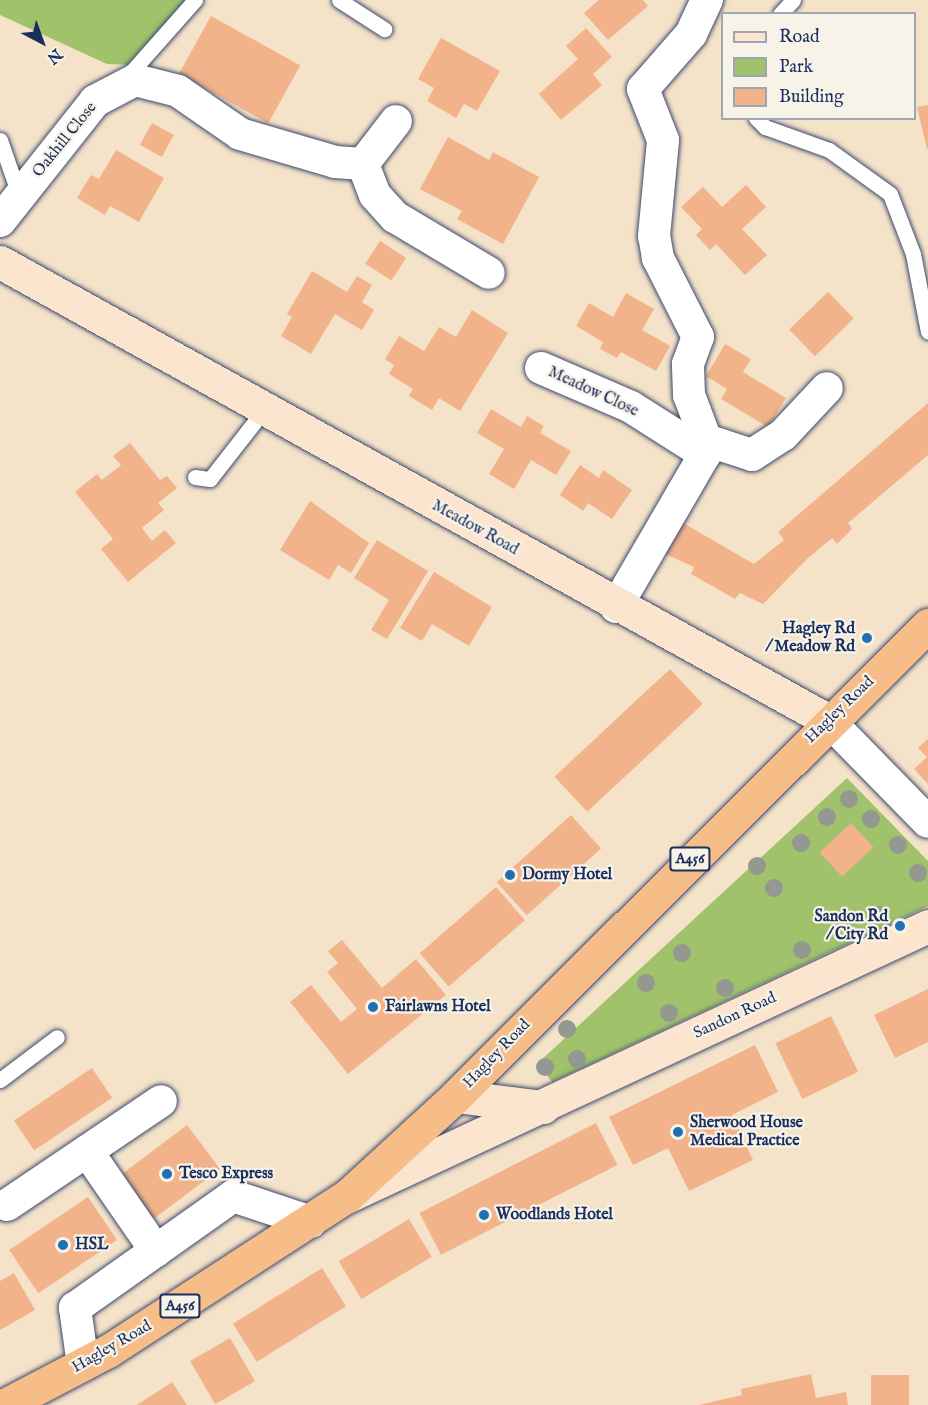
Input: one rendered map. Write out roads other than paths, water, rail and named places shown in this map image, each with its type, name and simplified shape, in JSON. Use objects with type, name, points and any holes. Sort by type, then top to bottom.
[{"type":"highway","name":"Hagley Road","points":[[5,1405],[83,1365],[311,1222],[347,1196],[456,1096],[829,721],[928,625]]},
{"type":"street","points":[[616,607],[706,447],[688,395],[688,364],[698,337],[658,258],[654,236],[663,140],[643,89],[691,34],[707,0]]},
{"type":"street","name":"Oakhill Close","points":[[0,221],[95,101],[120,85],[156,82],[178,92],[240,134],[292,152],[363,165]]},
{"type":"street","points":[[396,121],[363,165],[375,195],[395,217],[489,273]]},
{"type":"street","name":"Meadow Road","points":[[0,262],[616,607],[806,704],[829,721],[928,822]]},
{"type":"street","name":"Meadow Close","points":[[542,368],[631,407],[706,447],[752,455],[783,435],[827,388]]},
{"type":"street","name":"Sandon Road","points":[[347,1196],[543,1107],[928,926]]},
{"type":"street","points":[[456,1096],[543,1107]]},
{"type":"street","points":[[7,1205],[160,1101]]},
{"type":"street","points":[[87,1151],[156,1251]]},
{"type":"street","points":[[83,1365],[75,1308],[233,1196],[311,1222]]},
{"type":"lane","points":[[120,85],[195,0]]},
{"type":"lane","points":[[339,0],[384,29]]},
{"type":"lane","points":[[782,12],[793,0]]},
{"type":"lane","points":[[758,120],[765,127],[829,150],[890,194],[913,254],[928,332]]},
{"type":"lane","points":[[0,141],[19,195]]},
{"type":"lane","points":[[195,477],[210,479],[264,410]]},
{"type":"lane","points":[[0,1080],[57,1037]]},
{"type":"place","name":"Hagley Rd / Meadow Rd","points":[[867,638]]},
{"type":"place","name":"Dormy Hotel","points":[[510,875]]},
{"type":"place","name":"Sandon Rd / City Rd","points":[[900,926]]},
{"type":"place","name":"Fairlawns Hotel","points":[[373,1007]]},
{"type":"place","name":"Sherwood House Medical Practice","points":[[678,1132]]},
{"type":"place","name":"Tesco Express","points":[[167,1174]]},
{"type":"place","name":"Woodlands Hotel","points":[[484,1215]]},
{"type":"place","name":"HSL","points":[[63,1245]]}]
